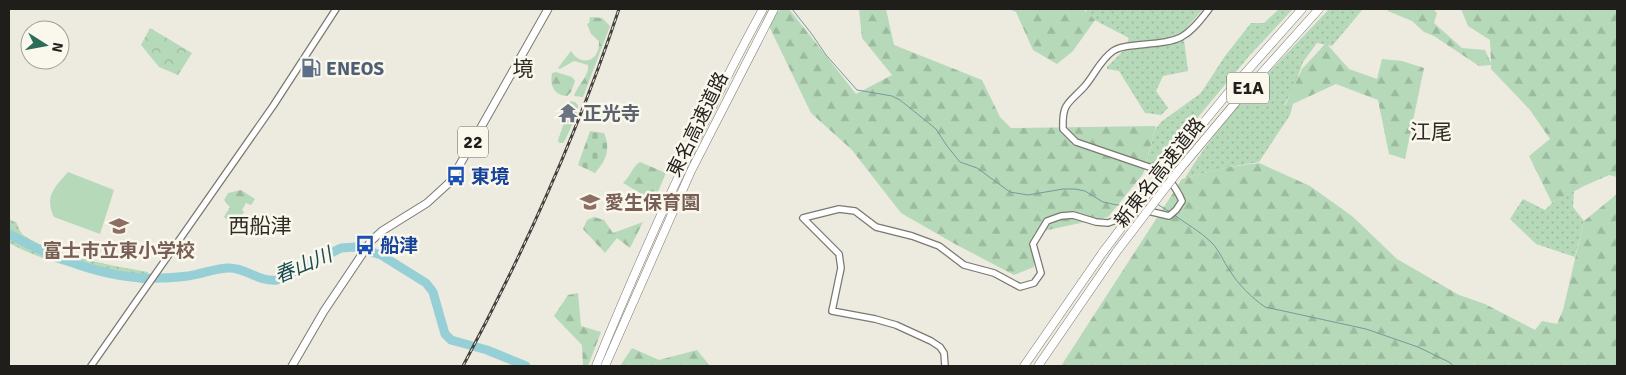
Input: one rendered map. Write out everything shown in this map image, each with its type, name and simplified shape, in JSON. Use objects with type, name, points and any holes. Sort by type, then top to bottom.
[{"type":"highway","name":"東名高速道路","points":[[596,366],[682,168],[763,9]]},
{"type":"highway","name":"東名高速道路","points":[[606,366],[691,171],[774,9]]},
{"type":"highway","name":"新東名高速道路","points":[[1024,366],[1103,252],[1168,166],[1232,88],[1302,9]]},
{"type":"highway","name":"新東名高速道路","points":[[1038,366],[1118,251],[1179,170],[1242,95],[1319,9]]},
{"type":"main road","name":"22","points":[[292,366],[324,311],[364,250],[382,231],[427,203],[450,182],[548,9]]},
{"type":"street","points":[[92,366],[287,86],[336,9]]},
{"type":"street","points":[[945,366],[944,353],[940,347],[931,341],[896,325],[832,311],[841,268],[839,254],[803,218],[839,209],[855,210],[876,227],[912,236],[939,246],[964,265],[994,273],[1020,287],[1034,283],[1041,273],[1033,244],[1047,221],[1061,216],[1073,215],[1108,224],[1144,210],[1169,216],[1182,201],[1165,174],[1076,142],[1063,129],[1062,114],[1067,103],[1084,86],[1105,57],[1114,50],[1125,46],[1163,43],[1181,38],[1192,30],[1209,9]]},
{"type":"green space","points":[[781,9],[789,9],[856,94],[892,75],[862,38],[859,9],[886,9],[894,45],[982,80],[1000,117],[1011,128],[1156,126],[1143,174],[1108,217],[1034,233],[1034,267],[1014,275],[901,213],[852,150],[811,113],[767,22]]},
{"type":"green space","points":[[1009,9],[1083,9],[1095,20],[1073,51],[1057,64],[1033,50],[1016,12]]},
{"type":"green space","points":[[1087,9],[1203,9],[1183,32],[1188,71],[1163,76],[1156,91],[1168,108],[1161,115],[1145,113],[1119,71],[1107,69],[1124,50],[1129,38],[1085,15]]},
{"type":"green space","points":[[1279,9],[1293,9],[1250,55],[1157,166],[1146,164],[1155,130],[1161,122],[1201,93],[1225,56],[1251,23],[1264,23]]},
{"type":"green space","points":[[1329,9],[1363,9],[1332,46],[1317,43],[1303,62],[1293,90],[1284,105],[1293,104],[1290,115],[1259,162],[1224,168],[1185,178],[1216,133],[1234,111]]},
{"type":"green space","points":[[1388,9],[1433,9],[1437,13],[1434,23],[1462,48],[1485,50],[1491,63],[1490,40],[1468,26],[1461,9],[1617,9],[1617,177],[1609,175],[1552,203],[1529,156],[1550,139],[1530,110],[1491,69],[1491,65],[1479,66],[1434,36],[1424,32],[1412,21],[1388,11]]},
{"type":"green space","points":[[590,17],[602,18],[610,26],[583,97],[574,96],[587,73],[588,65],[574,61],[560,69],[558,68],[571,51],[575,56],[585,61],[590,60],[597,53],[599,41],[591,34],[587,24]]},
{"type":"green space","points":[[150,28],[192,53],[178,75],[159,67],[141,45]]},
{"type":"green space","points":[[1326,43],[1349,69],[1377,79],[1382,59],[1402,61],[1424,68],[1405,159],[1389,154],[1378,100],[1336,84],[1284,108],[1302,69]]},
{"type":"green space","points":[[556,72],[572,77],[575,81],[571,92],[567,96],[558,94],[552,85],[552,73]]},
{"type":"green space","points":[[570,101],[578,105],[578,109],[565,140],[563,143],[559,143],[558,140],[565,120],[571,120],[575,111],[574,105]]},
{"type":"green space","points":[[590,131],[604,133],[607,145],[605,159],[595,173],[578,165]]},
{"type":"green space","points":[[640,162],[666,173],[654,201],[623,183]]},
{"type":"green space","points":[[1259,163],[1310,186],[1352,216],[1397,259],[1459,295],[1485,304],[1535,330],[1542,321],[1557,324],[1563,310],[1584,221],[1617,194],[1617,366],[1061,366],[1182,179],[1223,168]]},
{"type":"green space","points":[[68,172],[114,190],[100,234],[54,217],[50,203],[52,192]]},
{"type":"green space","points":[[241,190],[255,199],[251,205],[246,203],[242,210],[244,212],[235,226],[224,217],[230,207],[224,200],[228,193]]},
{"type":"green space","points":[[1574,191],[1573,207],[1584,221],[1575,257],[1536,244],[1510,219],[1523,199],[1545,210],[1552,203]]},
{"type":"green space","points":[[594,217],[604,220],[613,233],[643,222],[630,248],[617,238],[605,253],[583,229],[587,220]]},
{"type":"green space","points":[[9,219],[16,222],[23,235],[50,248],[83,259],[148,272],[143,283],[83,270],[38,256],[9,243]]},
{"type":"green space","points":[[578,293],[581,326],[601,332],[588,366],[583,366],[582,345],[554,316],[568,295]]},
{"type":"green space","points":[[632,348],[659,360],[697,350],[710,366],[620,366]]},
{"type":"waterway","points":[[792,9],[826,55],[857,90],[892,96],[900,100],[936,129],[960,162],[977,168],[1010,192],[1028,195],[1063,189],[1075,189],[1085,191],[1103,202],[1117,205],[1136,203]]},
{"type":"waterway","points":[[1157,204],[1170,212]]},
{"type":"waterway","points":[[1173,214],[1211,242],[1237,281],[1265,307],[1366,329],[1418,347],[1454,366]]},
{"type":"waterway","name":"春山川","points":[[9,234],[44,251],[82,266],[102,272],[142,278],[188,276],[229,268],[241,270],[264,279],[277,280],[341,248],[356,247],[381,255],[426,283],[433,292],[445,334],[451,340],[487,350],[526,366]]},
{"type":"railway","points":[[463,366],[486,323],[568,146],[619,9]]},
{"type":"place","name":"ENEOS","points":[[311,68]]},
{"type":"place","name":"正光寺","points":[[568,113]]},
{"type":"place","name":"東境","points":[[456,176]]},
{"type":"place","name":"愛生保育園","points":[[590,202]]},
{"type":"place","name":"富士市立東小学校","points":[[119,226]]},
{"type":"place","name":"船津","points":[[365,245]]},
{"type":"district","name":"境","points":[[523,69]]},
{"type":"district","name":"江尾","points":[[1431,132]]},
{"type":"district","name":"西船津","points":[[260,226]]}]
